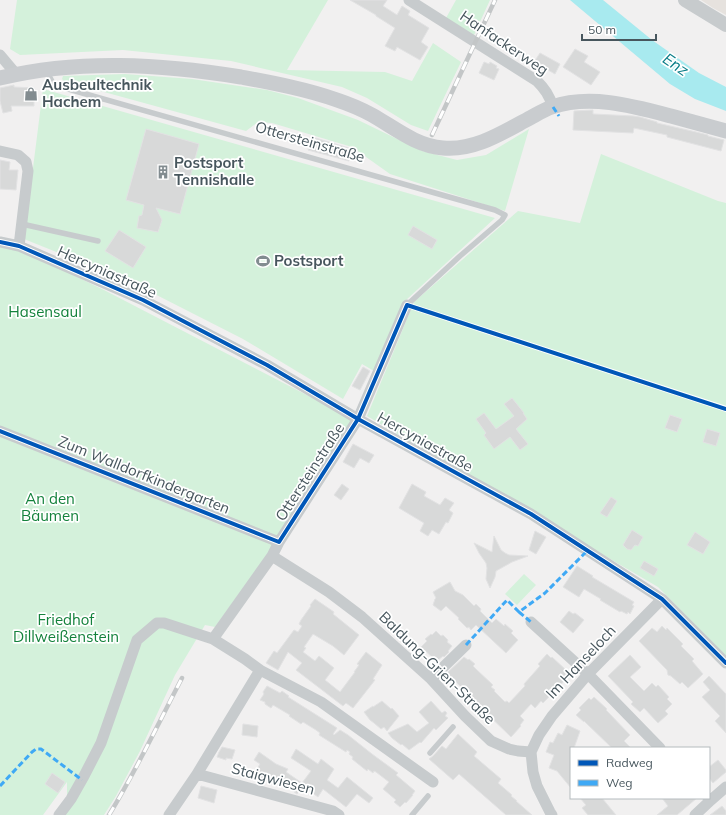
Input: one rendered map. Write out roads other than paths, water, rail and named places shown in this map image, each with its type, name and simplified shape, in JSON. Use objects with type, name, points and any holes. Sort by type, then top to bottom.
[{"type":"main road","points":[[0,78],[45,69],[98,65],[147,66],[184,69],[258,80],[328,96],[372,116],[412,139],[428,146],[446,149],[472,146],[553,106],[576,102],[606,102],[652,111],[726,131]]},
{"type":"street","name":"Hanfackerweg","points":[[409,0],[537,81],[544,88],[553,106]]},
{"type":"street","points":[[685,0],[726,25]]},
{"type":"street","points":[[0,55],[16,74]]},
{"type":"street","points":[[0,152],[18,155],[26,162],[28,171],[19,246]]},
{"type":"street","name":"Hercyniastraße","points":[[0,242],[19,246],[143,300],[267,366],[358,419],[531,514],[662,598],[726,663]]},
{"type":"street","name":"Ottersteinstraße","points":[[213,639],[272,556],[279,542],[358,419],[407,305]]},
{"type":"street","name":"Zum Walldorfkindergarten","points":[[0,431],[279,542]]},
{"type":"street","name":"Baldung-Grien-Straße","points":[[272,556],[329,592],[362,617],[431,679],[465,716],[491,741],[509,749],[531,752]]},
{"type":"street","name":"Im Hanseloch","points":[[531,752],[538,735],[552,716],[588,674],[662,598]]},
{"type":"street","points":[[59,815],[84,776],[101,743],[137,640],[157,623],[164,622],[213,639],[260,670],[321,702],[433,782]]},
{"type":"street","points":[[531,622],[588,674],[659,747]]},
{"type":"street","points":[[431,679],[466,645]]},
{"type":"street","points":[[169,815],[197,774],[260,670]]},
{"type":"street","points":[[531,752],[533,772],[537,786],[552,815]]},
{"type":"street","name":"Staigwiesen","points":[[197,774],[326,809],[339,815]]},
{"type":"street","points":[[695,815],[710,799],[726,787]]},
{"type":"lane","name":"Ottersteinstraße","points":[[45,69],[54,85],[487,208],[505,215],[502,220],[407,305]]},
{"type":"lane","points":[[22,224],[98,241]]},
{"type":"lane","points":[[430,753],[453,727]]},
{"type":"lane","points":[[412,815],[428,796]]},
{"type":"water","name":"Enz","points":[[570,0],[603,0],[652,40],[699,73],[726,87],[726,111],[695,99],[670,84]]},
{"type":"railway","points":[[432,135],[495,0]]},
{"type":"railway","points":[[109,815],[138,764],[182,678]]},
{"type":"place","name":"Ausbeultechnik Hachem","points":[[31,94]]},
{"type":"place","name":"Postsport Tennishalle","points":[[163,172]]},
{"type":"place","name":"Postsport","points":[[263,261]]},
{"type":"park label","name":"Hasensaul","points":[[45,312]]},
{"type":"park label","name":"An den Bäumen","points":[[50,508]]},
{"type":"park label","name":"Friedhof Dillweißenstein","points":[[66,628]]}]
